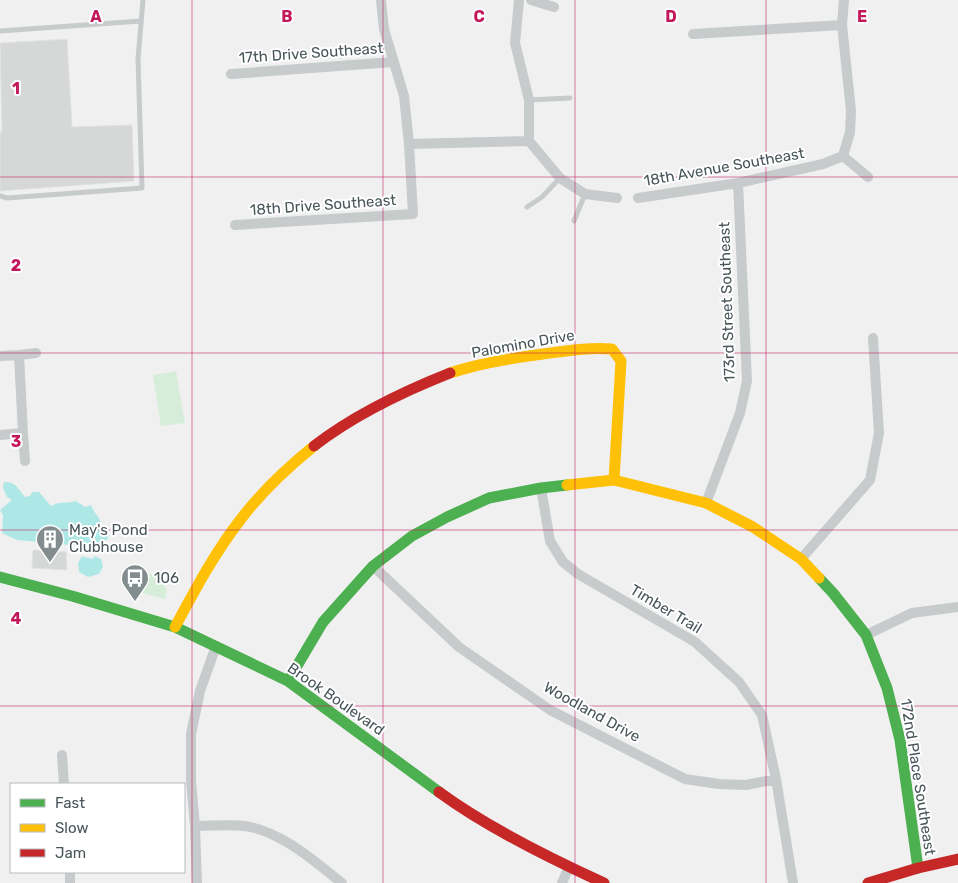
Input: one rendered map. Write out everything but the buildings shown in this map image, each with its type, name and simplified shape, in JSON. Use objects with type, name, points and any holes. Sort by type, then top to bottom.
[{"type":"street","points":[[381,0],[384,29],[404,96],[409,144],[529,140]]},
{"type":"street","points":[[519,0],[515,42],[529,100],[529,140],[560,178],[585,194],[617,198]]},
{"type":"street","points":[[531,0],[554,7]]},
{"type":"street","points":[[844,0],[842,25],[850,111],[850,132],[843,156],[868,177]]},
{"type":"street","points":[[693,34],[842,25]]},
{"type":"street","name":"17th Drive Southeast","points":[[231,74],[393,62]]},
{"type":"street","name":"18th Drive Southeast","points":[[235,226],[414,214],[409,144]]},
{"type":"street","name":"18th Avenue Southeast","points":[[638,198],[738,183],[823,164],[843,156]]},
{"type":"street","name":"173rd Street Southeast","points":[[706,503],[740,413],[747,381],[738,183]]},
{"type":"street","points":[[801,559],[870,480],[879,432],[873,338]]},
{"type":"street","name":"Palomino Drive","points":[[175,627],[222,544],[252,505],[284,471],[337,429],[390,399],[449,374],[505,359],[593,347],[612,349],[621,361],[614,480]]},
{"type":"street","points":[[0,356],[36,353]]},
{"type":"street","points":[[19,355],[24,461]]},
{"type":"street","points":[[0,435],[23,433]]},
{"type":"street","points":[[288,681],[323,622],[373,566],[412,536],[447,517],[489,498],[541,488],[614,480]]},
{"type":"street","name":"172nd Place Southeast","points":[[614,480],[706,503],[754,527],[801,559],[833,594],[866,635],[887,688],[900,740],[918,868]]},
{"type":"street","name":"Timber Trail","points":[[541,488],[550,541],[563,562],[578,574],[695,642],[739,682],[762,715],[776,779],[792,883]]},
{"type":"street","name":"Woodland Drive","points":[[373,566],[459,647],[550,710],[685,779],[719,784],[746,785],[776,779]]},
{"type":"street","name":"Brook Boulevard","points":[[0,577],[72,596],[175,627],[288,681],[464,810],[570,867],[604,883]]},
{"type":"street","points":[[866,635],[912,613],[958,607]]},
{"type":"street","points":[[196,883],[195,826],[191,781],[191,734],[200,691],[216,646]]},
{"type":"street","points":[[62,755],[64,783]]},
{"type":"street","points":[[195,826],[246,826],[268,832],[302,852],[342,883]]},
{"type":"street","points":[[868,883],[883,881],[918,868],[958,859]]},
{"type":"street","points":[[562,883],[570,867]]},
{"type":"lane","points":[[0,196],[7,198],[142,188],[138,59],[143,0]]},
{"type":"lane","points":[[0,31],[141,22]]},
{"type":"lane","points":[[529,100],[570,98]]},
{"type":"lane","points":[[527,208],[542,197],[560,178]]},
{"type":"lane","points":[[574,221],[585,194]]},
{"type":"green space","points":[[176,371],[185,423],[161,426],[153,375]]},
{"type":"green space","points":[[145,573],[161,577],[167,590],[165,599],[129,590],[133,574]]},
{"type":"water","points":[[4,482],[14,484],[25,497],[30,496],[32,492],[39,492],[51,506],[76,501],[85,507],[91,505],[100,520],[103,530],[108,534],[108,539],[101,543],[71,545],[17,540],[2,533],[3,515],[0,510],[12,500],[7,497],[3,488]]},
{"type":"water","points":[[82,556],[92,559],[95,556],[101,559],[103,567],[99,574],[88,577],[79,572],[78,563]]},
{"type":"traffic: fast","points":[[288,681],[323,622],[373,566],[412,536],[447,517],[489,498],[567,485]]},
{"type":"traffic: fast","points":[[0,577],[72,596],[175,627],[288,681],[439,792]]},
{"type":"traffic: fast","points":[[819,578],[866,635],[887,688],[900,740],[918,868]]},
{"type":"traffic: slow","points":[[450,373],[519,357],[578,350],[612,349],[621,361],[614,480]]},
{"type":"traffic: slow","points":[[175,627],[214,558],[241,519],[275,480],[314,446]]},
{"type":"traffic: slow","points":[[567,485],[614,480],[706,503],[753,527],[801,559],[819,578]]},
{"type":"traffic: jam","points":[[314,446],[362,414],[414,388],[450,373]]},
{"type":"traffic: jam","points":[[439,792],[519,842],[604,883]]},
{"type":"traffic: jam","points":[[868,883],[918,868],[958,859]]},
{"type":"place","name":"May's Pond Clubhouse","points":[[50,563]]},
{"type":"place","name":"106","points":[[135,602]]}]
